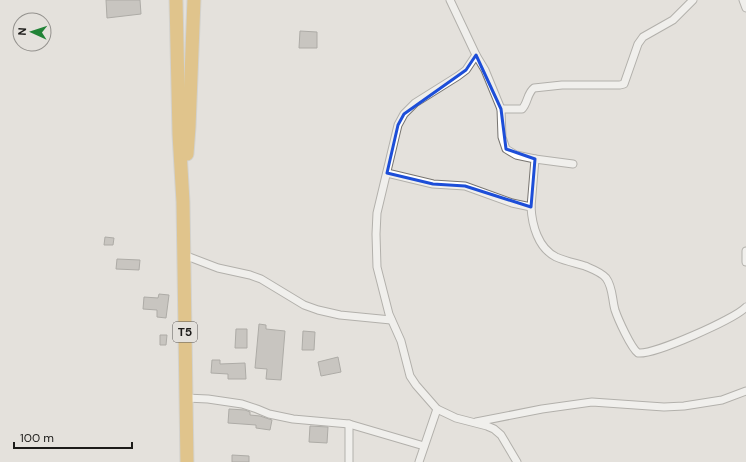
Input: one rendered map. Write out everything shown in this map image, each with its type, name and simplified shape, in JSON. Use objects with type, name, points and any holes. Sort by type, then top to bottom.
[{"type":"highway","name":"T5","points":[[176,0],[179,127],[183,202],[188,462]]},
{"type":"highway","name":"T5","points":[[183,202],[189,127],[194,0]]},
{"type":"street","points":[[450,0],[476,55],[485,70],[501,109],[502,137],[506,150],[516,155],[535,159],[573,164]]},
{"type":"street","points":[[501,109],[522,109],[525,106],[530,91],[534,88],[562,85],[613,86],[624,84],[638,44],[643,37],[673,20],[693,0]]},
{"type":"street","points":[[743,0],[746,8]]},
{"type":"street","points":[[476,55],[466,70],[415,103],[404,114],[398,125],[377,213],[377,267],[391,320],[401,340],[410,376],[416,385],[437,409],[456,418],[494,429],[501,435],[517,462]]},
{"type":"street","points":[[535,159],[531,207],[533,227],[543,245],[550,253],[556,257],[594,270],[605,277],[610,287],[617,314],[632,347],[638,353],[651,352],[702,332],[740,313],[746,307]]},
{"type":"street","points":[[387,173],[433,184],[465,186],[512,203],[531,207]]},
{"type":"street","points":[[746,251],[746,262]]},
{"type":"street","points":[[184,255],[218,268],[261,279],[304,305],[318,310],[340,315],[391,320]]},
{"type":"street","points":[[474,422],[542,409],[592,402],[664,407],[684,406],[722,400],[746,391]]},
{"type":"street","points":[[186,398],[208,399],[242,404],[268,414],[293,419],[349,424],[424,446]]},
{"type":"street","points":[[419,462],[437,409]]},
{"type":"street","points":[[349,424],[349,462]]},
{"type":"highlighted area","points":[[476,55],[501,109],[506,149],[535,159],[531,207],[465,186],[433,184],[387,173],[398,125],[404,114],[466,70]]},
{"type":"building","points":[[106,0],[140,0],[141,14],[107,18]]},
{"type":"building","points":[[300,31],[317,32],[317,48],[299,48]]},
{"type":"building","points":[[105,237],[114,238],[113,245],[104,245]]},
{"type":"building","points":[[117,259],[140,260],[139,270],[116,269]]},
{"type":"building","points":[[159,294],[169,295],[166,318],[157,317],[157,310],[143,309],[144,297],[158,298]]},
{"type":"building","points":[[259,324],[266,325],[266,329],[285,331],[281,380],[266,379],[267,369],[255,368]]},
{"type":"building","points":[[236,329],[247,329],[247,348],[235,348]]},
{"type":"building","points":[[303,331],[315,332],[314,350],[302,350]]},
{"type":"building","points":[[160,335],[167,335],[166,345],[160,345]]},
{"type":"building","points":[[338,357],[341,372],[321,376],[318,362]]},
{"type":"building","points":[[212,360],[220,360],[220,364],[245,363],[246,379],[228,379],[228,374],[211,373]]},
{"type":"building","points":[[229,409],[245,410],[250,412],[250,415],[260,416],[272,420],[270,430],[256,428],[256,425],[228,423]]},
{"type":"building","points":[[310,426],[328,427],[327,443],[309,442]]},
{"type":"building","points":[[232,455],[249,456],[249,462],[232,462]]}]
